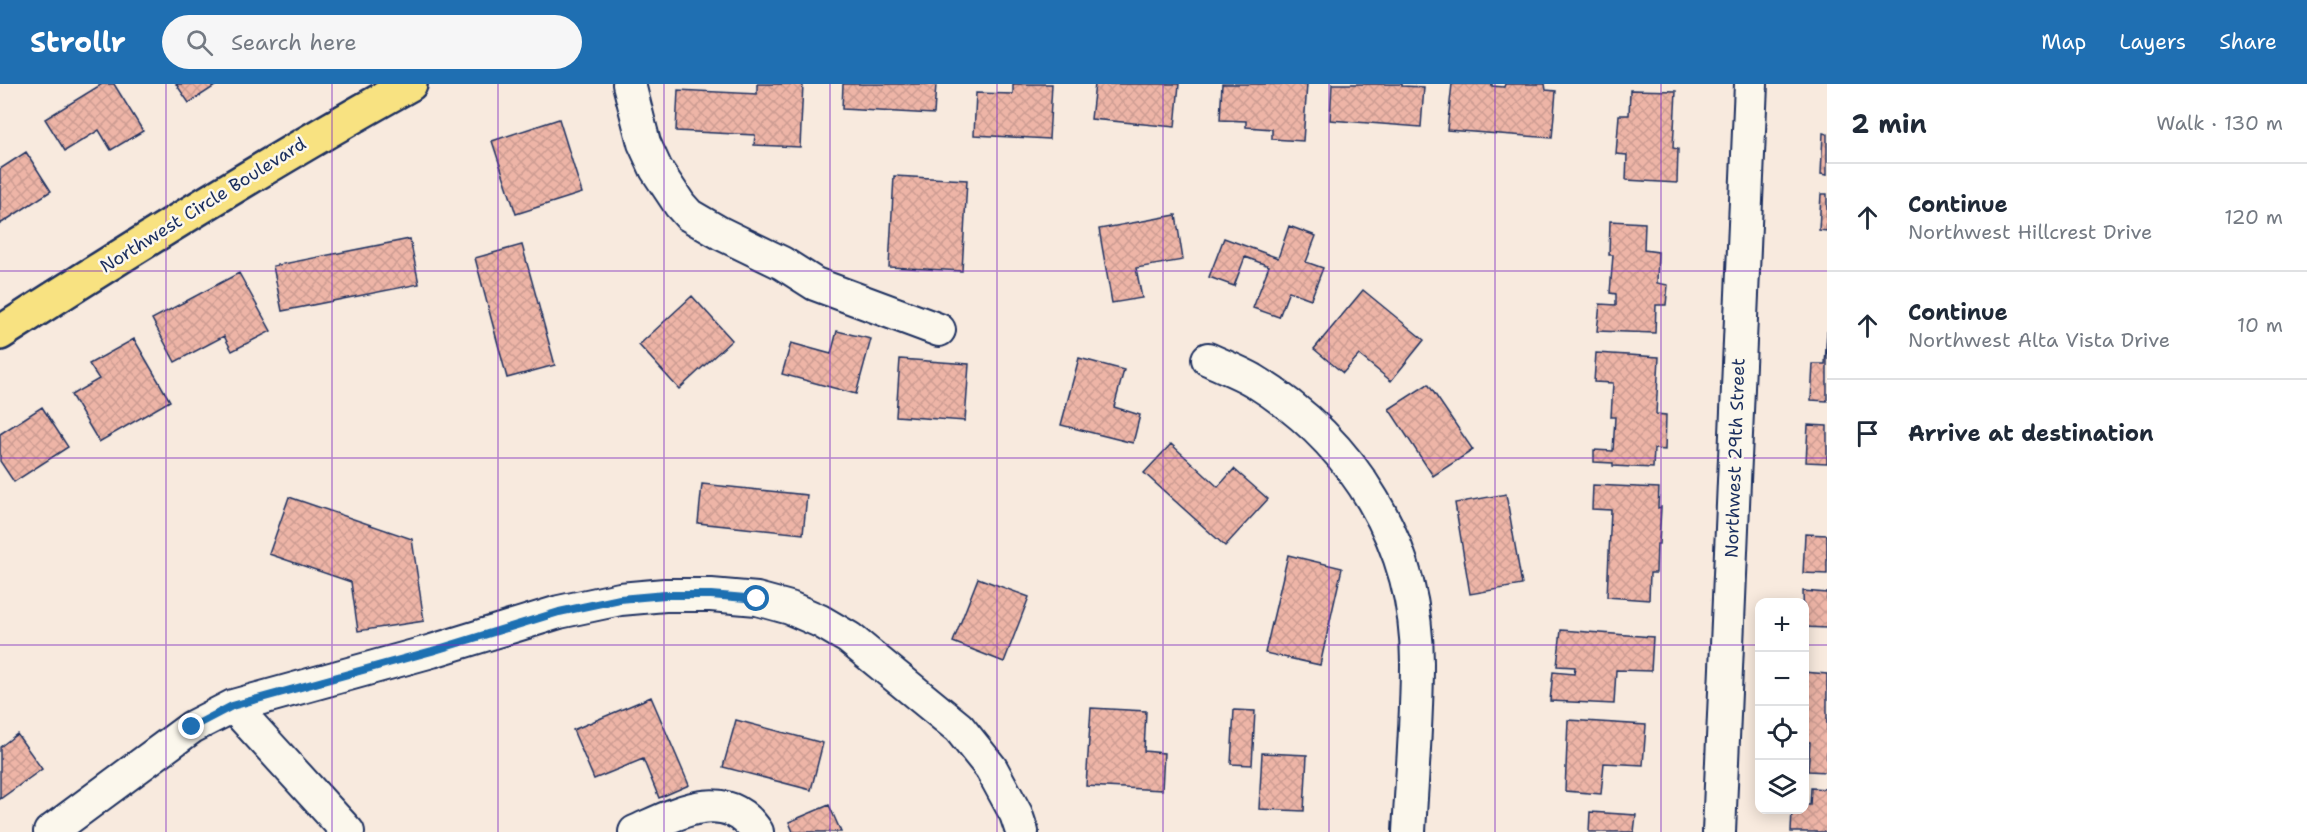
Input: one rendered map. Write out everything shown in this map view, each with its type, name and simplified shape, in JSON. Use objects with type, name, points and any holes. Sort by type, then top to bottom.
[{"type":"main road","name":"Northwest Circle Boulevard","points":[[0,333],[181,217],[293,149],[410,84]]},
{"type":"street","points":[[629,84],[644,143],[656,169],[689,215],[782,263],[815,284],[939,330]]},
{"type":"street","name":"Northwest 29th Street","points":[[1719,832],[1751,84]]},
{"type":"street","points":[[1208,358],[1252,380],[1298,412],[1341,454],[1362,482],[1387,526],[1399,558],[1411,606],[1417,662],[1409,832]]},
{"type":"street","points":[[50,832],[192,727],[232,706],[432,651],[559,612],[620,599],[677,595],[757,599],[800,612],[849,638],[959,729],[991,768],[1016,814],[1022,832]]},
{"type":"street","points":[[232,706],[348,832]]},
{"type":"street","points":[[634,832],[689,807],[714,806],[730,810],[744,818],[757,832]]},
{"type":"building","points":[[102,84],[114,84],[143,131],[111,150],[99,130],[65,151],[45,119]]},
{"type":"building","points":[[176,84],[218,84],[189,103]]},
{"type":"building","points":[[757,84],[803,84],[800,147],[754,145],[755,135],[676,131],[678,90],[757,94]]},
{"type":"building","points":[[843,84],[936,84],[934,114],[842,109]]},
{"type":"building","points":[[1013,84],[1052,84],[1049,139],[974,135],[976,93],[1013,94]]},
{"type":"building","points":[[1095,84],[1179,84],[1175,127],[1091,119]]},
{"type":"building","points":[[1222,84],[1307,84],[1303,141],[1272,139],[1272,129],[1246,127],[1246,121],[1220,120]]},
{"type":"building","points":[[1332,84],[1402,84],[1402,86],[1424,87],[1421,127],[1330,120]]},
{"type":"building","points":[[1452,84],[1492,84],[1492,86],[1504,87],[1505,84],[1545,84],[1546,90],[1556,91],[1552,138],[1447,130]]},
{"type":"building","points":[[1630,90],[1676,91],[1673,148],[1678,149],[1677,183],[1626,180],[1627,155],[1616,154],[1619,115],[1629,115]]},
{"type":"building","points":[[559,119],[582,193],[516,214],[492,141]]},
{"type":"building","points":[[1823,133],[1827,134],[1827,175],[1821,174]]},
{"type":"building","points":[[26,152],[51,191],[0,224],[0,169]]},
{"type":"building","points":[[894,176],[967,180],[962,271],[889,267]]},
{"type":"building","points":[[1821,194],[1827,194],[1827,231],[1819,230]]},
{"type":"building","points":[[1176,215],[1183,260],[1136,268],[1142,298],[1112,303],[1099,229]]},
{"type":"building","points":[[1610,221],[1645,223],[1644,250],[1658,252],[1657,283],[1668,285],[1666,305],[1656,305],[1655,333],[1597,331],[1600,304],[1616,305],[1616,294],[1610,293],[1613,255],[1609,255]]},
{"type":"building","points":[[1289,226],[1316,236],[1306,262],[1323,268],[1311,299],[1289,291],[1279,317],[1253,308],[1269,266],[1245,257],[1234,286],[1209,277],[1224,238],[1278,258]]},
{"type":"building","points":[[410,239],[419,284],[282,311],[273,266]]},
{"type":"building","points":[[522,245],[555,365],[507,378],[475,258]]},
{"type":"building","points":[[239,273],[271,331],[232,351],[224,336],[175,362],[152,319]]},
{"type":"building","points":[[1363,290],[1424,340],[1391,381],[1359,355],[1343,373],[1314,349]]},
{"type":"building","points":[[692,296],[732,340],[679,389],[639,345]]},
{"type":"building","points":[[837,331],[871,339],[856,394],[782,374],[791,343],[831,354]]},
{"type":"building","points":[[1827,331],[1827,401],[1811,400],[1813,364],[1825,364]]},
{"type":"building","points":[[134,339],[170,401],[99,442],[71,395],[99,379],[89,364]]},
{"type":"building","points":[[1596,353],[1659,357],[1656,414],[1666,415],[1665,450],[1654,449],[1653,468],[1613,466],[1613,463],[1594,462],[1594,450],[1613,451],[1615,417],[1611,417],[1613,383],[1594,382]]},
{"type":"building","points":[[1079,358],[1124,370],[1114,407],[1140,415],[1133,443],[1061,425]]},
{"type":"building","points":[[900,359],[969,364],[965,421],[896,416]]},
{"type":"building","points":[[1428,384],[1473,450],[1433,476],[1389,409]]},
{"type":"building","points":[[42,407],[68,447],[14,482],[0,461],[0,434]]},
{"type":"building","points":[[1808,425],[1827,426],[1827,463],[1806,462]]},
{"type":"building","points":[[1171,444],[1218,487],[1234,469],[1268,499],[1225,546],[1144,473]]},
{"type":"building","points":[[702,484],[807,495],[803,534],[698,523]]},
{"type":"building","points":[[1593,485],[1659,488],[1658,508],[1661,507],[1659,544],[1657,544],[1656,573],[1650,573],[1649,600],[1607,597],[1611,510],[1592,509]]},
{"type":"building","points":[[1506,494],[1522,585],[1470,594],[1455,503]]},
{"type":"building","points":[[289,497],[412,539],[424,621],[358,631],[351,582],[269,554]]},
{"type":"building","points":[[1805,534],[1827,535],[1827,574],[1803,573]]},
{"type":"building","points":[[1288,555],[1342,568],[1320,665],[1265,653]]},
{"type":"building","points":[[978,578],[1029,597],[1004,662],[953,642]]},
{"type":"building","points":[[1803,591],[1827,593],[1827,628],[1809,627],[1809,598],[1803,598]]},
{"type":"building","points":[[1561,630],[1653,637],[1651,671],[1616,670],[1614,704],[1550,701],[1553,672],[1574,674],[1575,667],[1557,666]]},
{"type":"building","points":[[1809,672],[1827,674],[1827,772],[1809,771]]},
{"type":"building","points":[[651,697],[689,785],[659,798],[643,759],[594,779],[573,730]]},
{"type":"building","points":[[1091,708],[1146,711],[1144,751],[1164,753],[1162,790],[1086,786]]},
{"type":"building","points":[[1234,710],[1255,711],[1252,765],[1231,764]]},
{"type":"building","points":[[736,720],[823,743],[811,790],[723,767]]},
{"type":"building","points":[[1568,720],[1646,725],[1643,765],[1604,763],[1601,794],[1565,791]]},
{"type":"building","points":[[17,734],[42,769],[0,799],[0,747]]},
{"type":"building","points":[[1262,753],[1307,755],[1304,811],[1259,809]]},
{"type":"building","points":[[1811,788],[1827,789],[1827,832],[1791,832],[1792,814],[1809,814]]},
{"type":"building","points":[[829,805],[841,832],[793,832],[789,822]]},
{"type":"building","points":[[1590,812],[1636,815],[1634,832],[1589,832]]},
{"type":"route","points":[[192,727],[232,706],[432,651],[559,612],[620,599],[665,595],[711,595],[757,599]]}]
